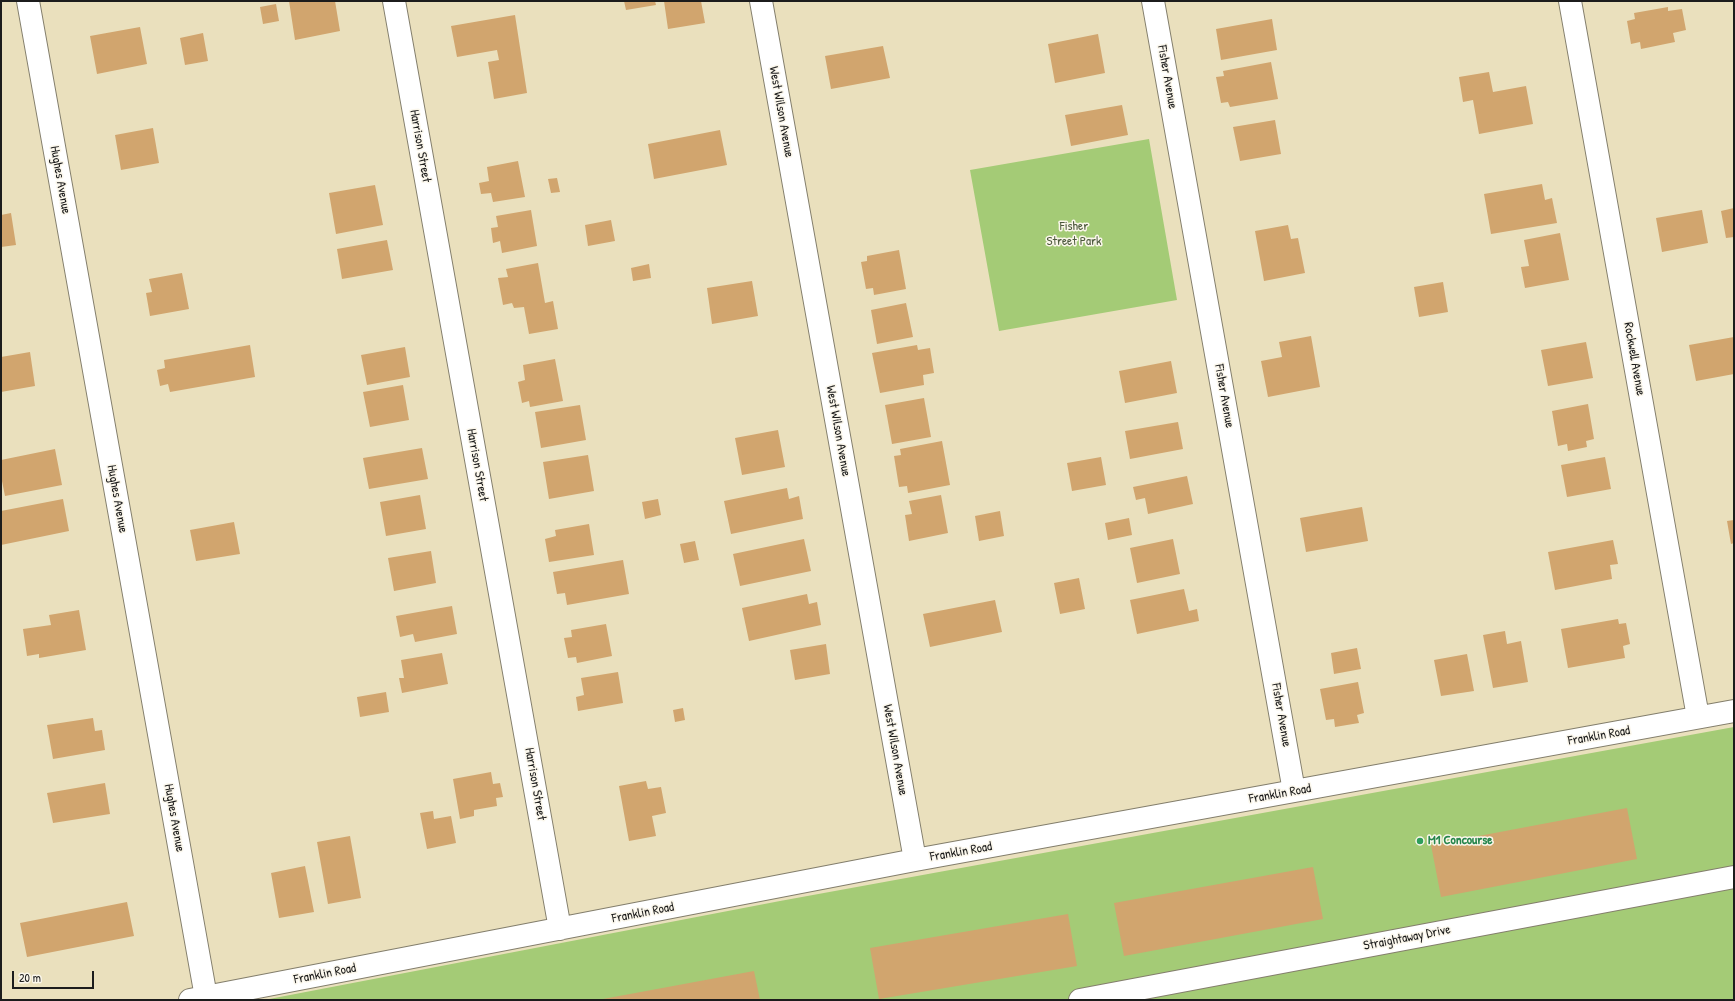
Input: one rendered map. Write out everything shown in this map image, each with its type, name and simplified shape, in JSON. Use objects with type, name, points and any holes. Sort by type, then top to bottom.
[{"type":"street","name":"Hughes Avenue","points":[[28,1],[198,998]]},
{"type":"street","name":"Harrison Street","points":[[394,1],[560,929]]},
{"type":"street","name":"West Wilson Avenue","points":[[762,1],[915,860]]},
{"type":"street","name":"Fisher Avenue","points":[[1153,1],[1294,791]]},
{"type":"street","name":"Rockwell Avenue","points":[[1570,1],[1698,717]]},
{"type":"street","name":"Franklin Road","points":[[198,998],[915,860],[1734,711]]},
{"type":"street","name":"Straightaway Drive","points":[[1080,1000],[1734,877]]},
{"type":"green space","name":"Fisher Street Park","points":[[1149,139],[1177,300],[999,331],[970,170]]},
{"type":"green space","name":"M1 Concourse","points":[[1734,727],[1734,1000],[264,1000],[780,901]]},
{"type":"building","points":[[289,1],[335,1],[340,31],[295,40]]},
{"type":"building","points":[[624,1],[655,1],[656,5],[626,10]]},
{"type":"building","points":[[664,1],[701,1],[705,23],[668,29]]},
{"type":"building","points":[[276,4],[279,21],[263,24],[260,7]]},
{"type":"building","points":[[1668,7],[1668,11],[1682,9],[1686,30],[1673,33],[1675,42],[1641,49],[1640,42],[1631,44],[1627,21],[1635,19],[1634,13]]},
{"type":"building","points":[[515,15],[527,93],[494,99],[488,62],[499,60],[497,50],[457,57],[451,26]]},
{"type":"building","points":[[1272,19],[1277,50],[1221,60],[1216,29]]},
{"type":"building","points":[[140,27],[147,64],[97,74],[90,36]]},
{"type":"building","points":[[203,33],[208,61],[185,65],[180,38]]},
{"type":"building","points":[[1098,34],[1105,73],[1055,83],[1048,44]]},
{"type":"building","points":[[883,46],[890,78],[831,89],[825,56]]},
{"type":"building","points":[[1271,62],[1278,99],[1230,107],[1228,102],[1221,103],[1216,77],[1224,76],[1223,71]]},
{"type":"building","points":[[1489,72],[1493,92],[1526,86],[1533,124],[1479,134],[1473,100],[1463,102],[1459,77]]},
{"type":"building","points":[[1122,105],[1128,135],[1071,146],[1065,115]]},
{"type":"building","points":[[1275,120],[1281,154],[1240,161],[1233,127]]},
{"type":"building","points":[[153,128],[159,163],[121,170],[115,135]]},
{"type":"building","points":[[720,130],[727,165],[654,179],[648,144]]},
{"type":"building","points":[[518,161],[525,197],[493,202],[491,193],[481,194],[479,183],[489,181],[487,167]]},
{"type":"building","points":[[557,178],[560,192],[551,193],[548,179]]},
{"type":"building","points":[[1542,184],[1545,200],[1552,198],[1557,223],[1491,234],[1484,194]]},
{"type":"building","points":[[375,185],[383,225],[336,234],[329,193]]},
{"type":"building","points":[[1734,208],[1734,237],[1726,238],[1721,211]]},
{"type":"building","points":[[531,210],[537,246],[502,253],[500,241],[493,243],[491,228],[498,227],[496,216]]},
{"type":"building","points":[[1702,210],[1708,243],[1662,252],[1656,218]]},
{"type":"building","points":[[11,213],[16,245],[1,247],[1,215]]},
{"type":"building","points":[[611,220],[615,241],[588,246],[585,225]]},
{"type":"building","points":[[1288,225],[1291,239],[1298,238],[1305,273],[1264,281],[1255,231]]},
{"type":"building","points":[[1560,233],[1569,280],[1525,288],[1521,267],[1529,266],[1524,240]]},
{"type":"building","points":[[387,240],[393,270],[342,279],[337,249]]},
{"type":"building","points":[[899,250],[906,289],[874,295],[873,288],[866,289],[861,262],[867,261],[867,256]]},
{"type":"building","points":[[538,263],[545,303],[553,301],[558,329],[529,334],[524,307],[514,308],[512,303],[503,305],[498,278],[508,277],[506,269]]},
{"type":"building","points":[[649,264],[651,278],[633,281],[631,268]]},
{"type":"building","points":[[182,273],[189,309],[150,316],[146,293],[152,292],[149,279]]},
{"type":"building","points":[[752,281],[758,316],[712,324],[707,288]]},
{"type":"building","points":[[1443,282],[1448,312],[1419,317],[1414,287]]},
{"type":"building","points":[[906,303],[913,337],[877,344],[871,310]]},
{"type":"building","points":[[1311,336],[1320,387],[1268,397],[1261,361],[1282,357],[1279,342]]},
{"type":"building","points":[[1734,337],[1734,374],[1696,381],[1689,345]]},
{"type":"building","points":[[1586,342],[1593,378],[1548,386],[1541,350]]},
{"type":"building","points":[[250,345],[255,377],[170,392],[168,384],[160,386],[157,370],[165,368],[164,360]]},
{"type":"building","points":[[917,345],[918,350],[930,348],[934,373],[923,375],[924,385],[880,393],[872,353]]},
{"type":"building","points":[[405,347],[410,377],[367,385],[361,355]]},
{"type":"building","points":[[30,352],[35,386],[1,392],[1,357]]},
{"type":"building","points":[[555,359],[563,401],[530,407],[529,401],[522,403],[518,382],[525,380],[523,365]]},
{"type":"building","points":[[1171,361],[1177,393],[1125,403],[1119,371]]},
{"type":"building","points":[[403,385],[409,420],[370,427],[363,392]]},
{"type":"building","points":[[924,398],[931,437],[892,444],[885,405]]},
{"type":"building","points":[[1588,404],[1594,439],[1586,441],[1587,447],[1568,451],[1567,444],[1558,446],[1552,411]]},
{"type":"building","points":[[580,405],[586,440],[541,448],[535,412]]},
{"type":"building","points":[[1178,422],[1183,449],[1130,459],[1125,431]]},
{"type":"building","points":[[778,430],[785,467],[742,475],[735,438]]},
{"type":"building","points":[[942,441],[950,485],[908,493],[907,486],[899,487],[894,456],[901,455],[900,449]]},
{"type":"building","points":[[422,448],[428,479],[369,489],[363,458]]},
{"type":"building","points":[[55,449],[62,485],[5,496],[1,476],[1,460]]},
{"type":"building","points":[[588,455],[594,491],[549,499],[543,462]]},
{"type":"building","points":[[1101,457],[1106,485],[1072,491],[1067,463]]},
{"type":"building","points":[[1605,457],[1611,489],[1567,497],[1561,465]]},
{"type":"building","points":[[1187,476],[1193,504],[1148,514],[1145,498],[1136,500],[1133,487]]},
{"type":"building","points":[[787,488],[789,499],[799,496],[803,519],[731,534],[724,501]]},
{"type":"building","points":[[420,495],[426,529],[386,536],[380,502]]},
{"type":"building","points":[[941,495],[948,533],[909,541],[905,515],[912,514],[909,501]]},
{"type":"building","points":[[63,499],[69,531],[1,545],[1,511]]},
{"type":"building","points":[[658,499],[661,515],[645,519],[642,502]]},
{"type":"building","points":[[1362,507],[1368,541],[1306,552],[1300,518]]},
{"type":"building","points":[[1000,511],[1004,536],[979,541],[975,516]]},
{"type":"building","points":[[1129,518],[1132,535],[1108,540],[1105,523]]},
{"type":"building","points":[[1734,520],[1734,543],[1731,544],[1727,521]]},
{"type":"building","points":[[234,522],[240,554],[196,561],[190,530]]},
{"type":"building","points":[[589,524],[594,555],[549,562],[545,539],[556,536],[555,530]]},
{"type":"building","points":[[804,539],[811,571],[740,586],[733,554]]},
{"type":"building","points":[[1173,539],[1180,574],[1137,583],[1130,548]]},
{"type":"building","points":[[1613,540],[1618,564],[1610,565],[1612,579],[1555,590],[1548,552]]},
{"type":"building","points":[[695,541],[699,560],[684,563],[680,544]]},
{"type":"building","points":[[431,551],[436,583],[394,591],[388,558]]},
{"type":"building","points":[[623,560],[629,594],[567,605],[565,593],[557,594],[553,572]]},
{"type":"building","points":[[1079,578],[1085,609],[1060,614],[1054,583]]},
{"type":"building","points":[[1184,589],[1189,611],[1197,609],[1199,621],[1137,634],[1130,600]]},
{"type":"building","points":[[807,594],[809,604],[817,602],[821,625],[749,641],[742,608]]},
{"type":"building","points":[[995,600],[1002,632],[930,647],[923,614]]},
{"type":"building","points":[[452,606],[457,634],[415,642],[413,634],[400,637],[396,616]]},
{"type":"building","points":[[79,610],[86,650],[39,658],[39,654],[27,656],[23,629],[51,625],[49,615]]},
{"type":"building","points":[[1618,619],[1619,624],[1626,623],[1630,644],[1623,646],[1625,658],[1568,668],[1561,629]]},
{"type":"building","points":[[606,624],[612,656],[577,663],[576,657],[568,658],[564,638],[572,637],[571,630]]},
{"type":"building","points":[[1505,631],[1507,644],[1521,641],[1528,682],[1493,688],[1483,635]]},
{"type":"building","points":[[826,644],[830,674],[795,680],[790,650]]},
{"type":"building","points":[[1357,648],[1361,669],[1334,674],[1331,653]]},
{"type":"building","points":[[442,653],[448,684],[402,693],[399,678],[404,678],[401,660]]},
{"type":"building","points":[[1467,654],[1474,691],[1441,696],[1434,660]]},
{"type":"building","points":[[618,672],[623,703],[578,711],[576,697],[584,695],[581,678]]},
{"type":"building","points":[[1358,682],[1364,713],[1357,715],[1359,723],[1335,727],[1334,719],[1326,720],[1320,689]]},
{"type":"building","points":[[386,692],[389,712],[360,717],[357,697]]},
{"type":"building","points":[[683,708],[685,720],[675,722],[673,710]]},
{"type":"building","points":[[93,718],[95,731],[102,730],[105,750],[53,759],[47,725]]},
{"type":"building","points":[[491,772],[493,784],[500,783],[503,797],[496,798],[497,806],[474,810],[474,816],[460,819],[453,779]]},
{"type":"building","points":[[646,781],[648,789],[661,787],[666,813],[652,816],[656,836],[629,841],[619,786]]},
{"type":"building","points":[[105,783],[110,814],[53,823],[47,793]]},
{"type":"building","points":[[1627,808],[1637,859],[1441,897],[1431,845]]},
{"type":"building","points":[[433,811],[434,819],[451,816],[456,843],[427,849],[420,813]]},
{"type":"building","points":[[350,836],[361,898],[328,904],[317,842]]},
{"type":"building","points":[[305,866],[314,912],[279,918],[271,873]]},
{"type":"building","points":[[1313,867],[1323,919],[1124,956],[1114,903]]},
{"type":"building","points":[[127,902],[134,936],[27,957],[20,923]]},
{"type":"building","points":[[1068,914],[1077,966],[879,999],[870,948]]},
{"type":"building","points":[[754,971],[760,1000],[603,1000],[603,999]]},
{"type":"place","name":"M1 Concourse","points":[[1420,841]]}]
